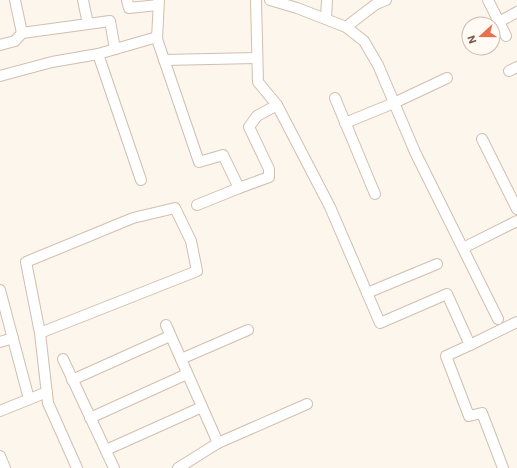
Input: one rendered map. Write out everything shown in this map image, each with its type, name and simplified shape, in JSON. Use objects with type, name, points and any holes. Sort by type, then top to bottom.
[{"type":"street","points":[[15,0],[22,33]]},
{"type":"street","points":[[83,0],[88,24]]},
{"type":"street","points":[[127,0],[129,8],[159,2],[157,37],[199,162],[223,155],[239,188]]},
{"type":"street","points":[[256,0],[258,82],[277,105],[330,207],[380,323],[447,294],[470,346]]},
{"type":"street","points":[[270,0],[297,8],[346,27],[364,41],[378,65],[415,152],[498,319]]},
{"type":"street","points":[[326,19],[327,0]]},
{"type":"street","points":[[346,27],[376,2],[386,0]]},
{"type":"street","points":[[488,0],[496,16]]},
{"type":"street","points":[[501,21],[517,12]]},
{"type":"street","points":[[0,45],[15,40],[22,33],[110,21],[115,49]]},
{"type":"street","points":[[501,26],[506,36]]},
{"type":"street","points":[[0,76],[52,62],[98,54],[157,37]]},
{"type":"street","points":[[98,54],[141,180]]},
{"type":"street","points":[[164,60],[257,58]]},
{"type":"street","points":[[346,123],[394,103],[447,78]]},
{"type":"street","points":[[335,98],[375,194]]},
{"type":"street","points":[[197,205],[269,177],[269,169],[249,127],[257,116],[277,105]]},
{"type":"street","points":[[482,139],[517,209]]},
{"type":"street","points":[[40,333],[197,271],[191,241],[175,208],[133,218],[26,262],[40,333],[48,402],[77,468]]},
{"type":"street","points":[[463,248],[517,221]]},
{"type":"street","points":[[367,293],[437,264]]},
{"type":"street","points":[[0,290],[29,399]]},
{"type":"street","points":[[503,468],[482,413],[469,416],[446,356],[470,346],[517,322]]},
{"type":"street","points":[[166,325],[218,443]]},
{"type":"street","points":[[181,359],[248,330]]},
{"type":"street","points":[[72,380],[170,336]]},
{"type":"street","points":[[0,342],[13,338]]},
{"type":"street","points":[[63,359],[114,468]]},
{"type":"street","points":[[90,418],[187,374]]},
{"type":"street","points":[[0,411],[47,392]]},
{"type":"street","points":[[178,468],[218,443],[307,404]]},
{"type":"street","points":[[106,450],[202,407]]},
{"type":"street","points":[[0,456],[5,468]]}]
